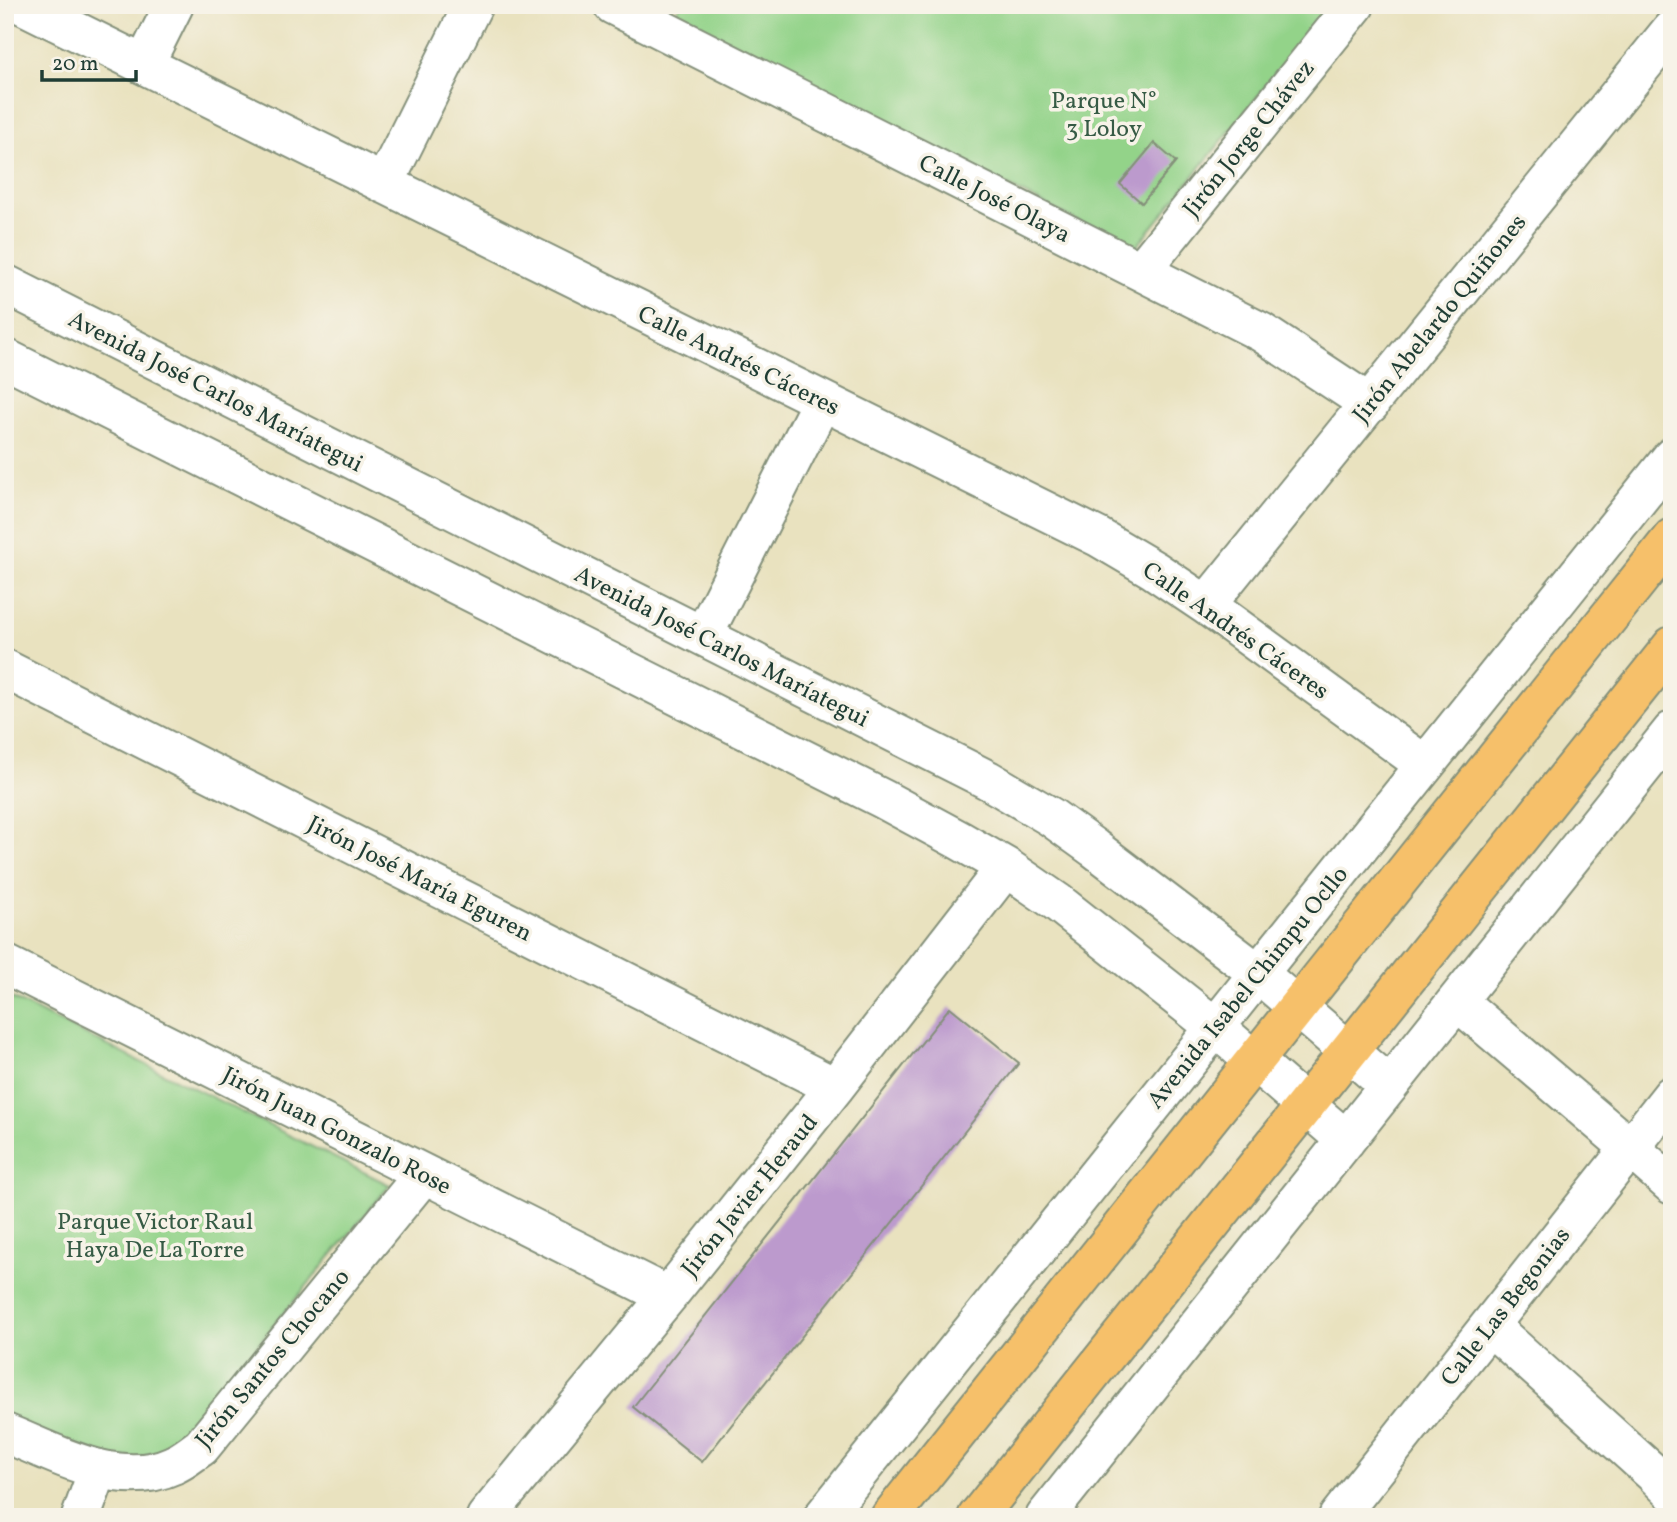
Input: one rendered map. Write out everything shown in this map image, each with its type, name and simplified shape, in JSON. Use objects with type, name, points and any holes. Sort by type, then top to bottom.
[{"type":"main road","name":"Avenida Isabel Chimpu Ocllo","points":[[890,1517],[1672,538]]},
{"type":"main road","points":[[977,1517],[1672,646]]},
{"type":"street","name":"Calle Andrés Cáceres","points":[[23,5],[1098,537],[1206,605],[1425,765]]},
{"type":"street","points":[[144,65],[174,5]]},
{"type":"street","points":[[384,184],[473,5]]},
{"type":"street","name":"Calle José Olaya","points":[[613,5],[1261,332],[1370,404]]},
{"type":"street","name":"Jirón Jorge Chávez","points":[[1141,271],[1355,5]]},
{"type":"street","name":"Jirón Abelardo Quiñones","points":[[1206,605],[1672,29]]},
{"type":"street","name":"Avenida José Carlos Maríategui","points":[[5,284],[975,774],[1051,817],[1258,973],[1389,1086]]},
{"type":"street","points":[[5,358],[960,840],[1058,902],[1216,1027],[1346,1140]]},
{"type":"street","points":[[703,636],[822,401]]},
{"type":"street","name":"Avenida Isabel Chimpu Ocllo","points":[[822,1517],[1672,457]]},
{"type":"street","name":"Jirón José María Eguren","points":[[5,669],[835,1087]]},
{"type":"street","points":[[1045,1517],[1672,731]]},
{"type":"street","name":"Jirón Javier Heraud","points":[[486,1517],[668,1296],[1006,867]]},
{"type":"street","name":"Jirón Juan Gonzalo Rose","points":[[5,964],[668,1296]]},
{"type":"street","points":[[1457,1001],[1672,1185]]},
{"type":"street","name":"Calle Las Begonias","points":[[1354,1511],[1490,1326],[1672,1095]]},
{"type":"street","name":"Jirón Santos Chocano","points":[[5,1433],[98,1470],[125,1474],[148,1473],[173,1465],[201,1447],[424,1174]]},
{"type":"street","points":[[1490,1326],[1672,1492]]},
{"type":"street","points":[[81,1517],[98,1470]]},
{"type":"green space","name":"Parque N° 3 Loloy","points":[[680,5],[1331,5],[1134,250],[674,16]]},
{"type":"green space","name":"Parque Victor Raul Haya De La Torre","points":[[5,995],[390,1185],[185,1433],[161,1451],[135,1459],[107,1457],[5,1419]]},
{"type":"building","points":[[1154,143],[1176,162],[1142,203],[1120,184]]},
{"type":"building","points":[[950,1007],[1019,1063],[702,1462],[633,1407]]}]
